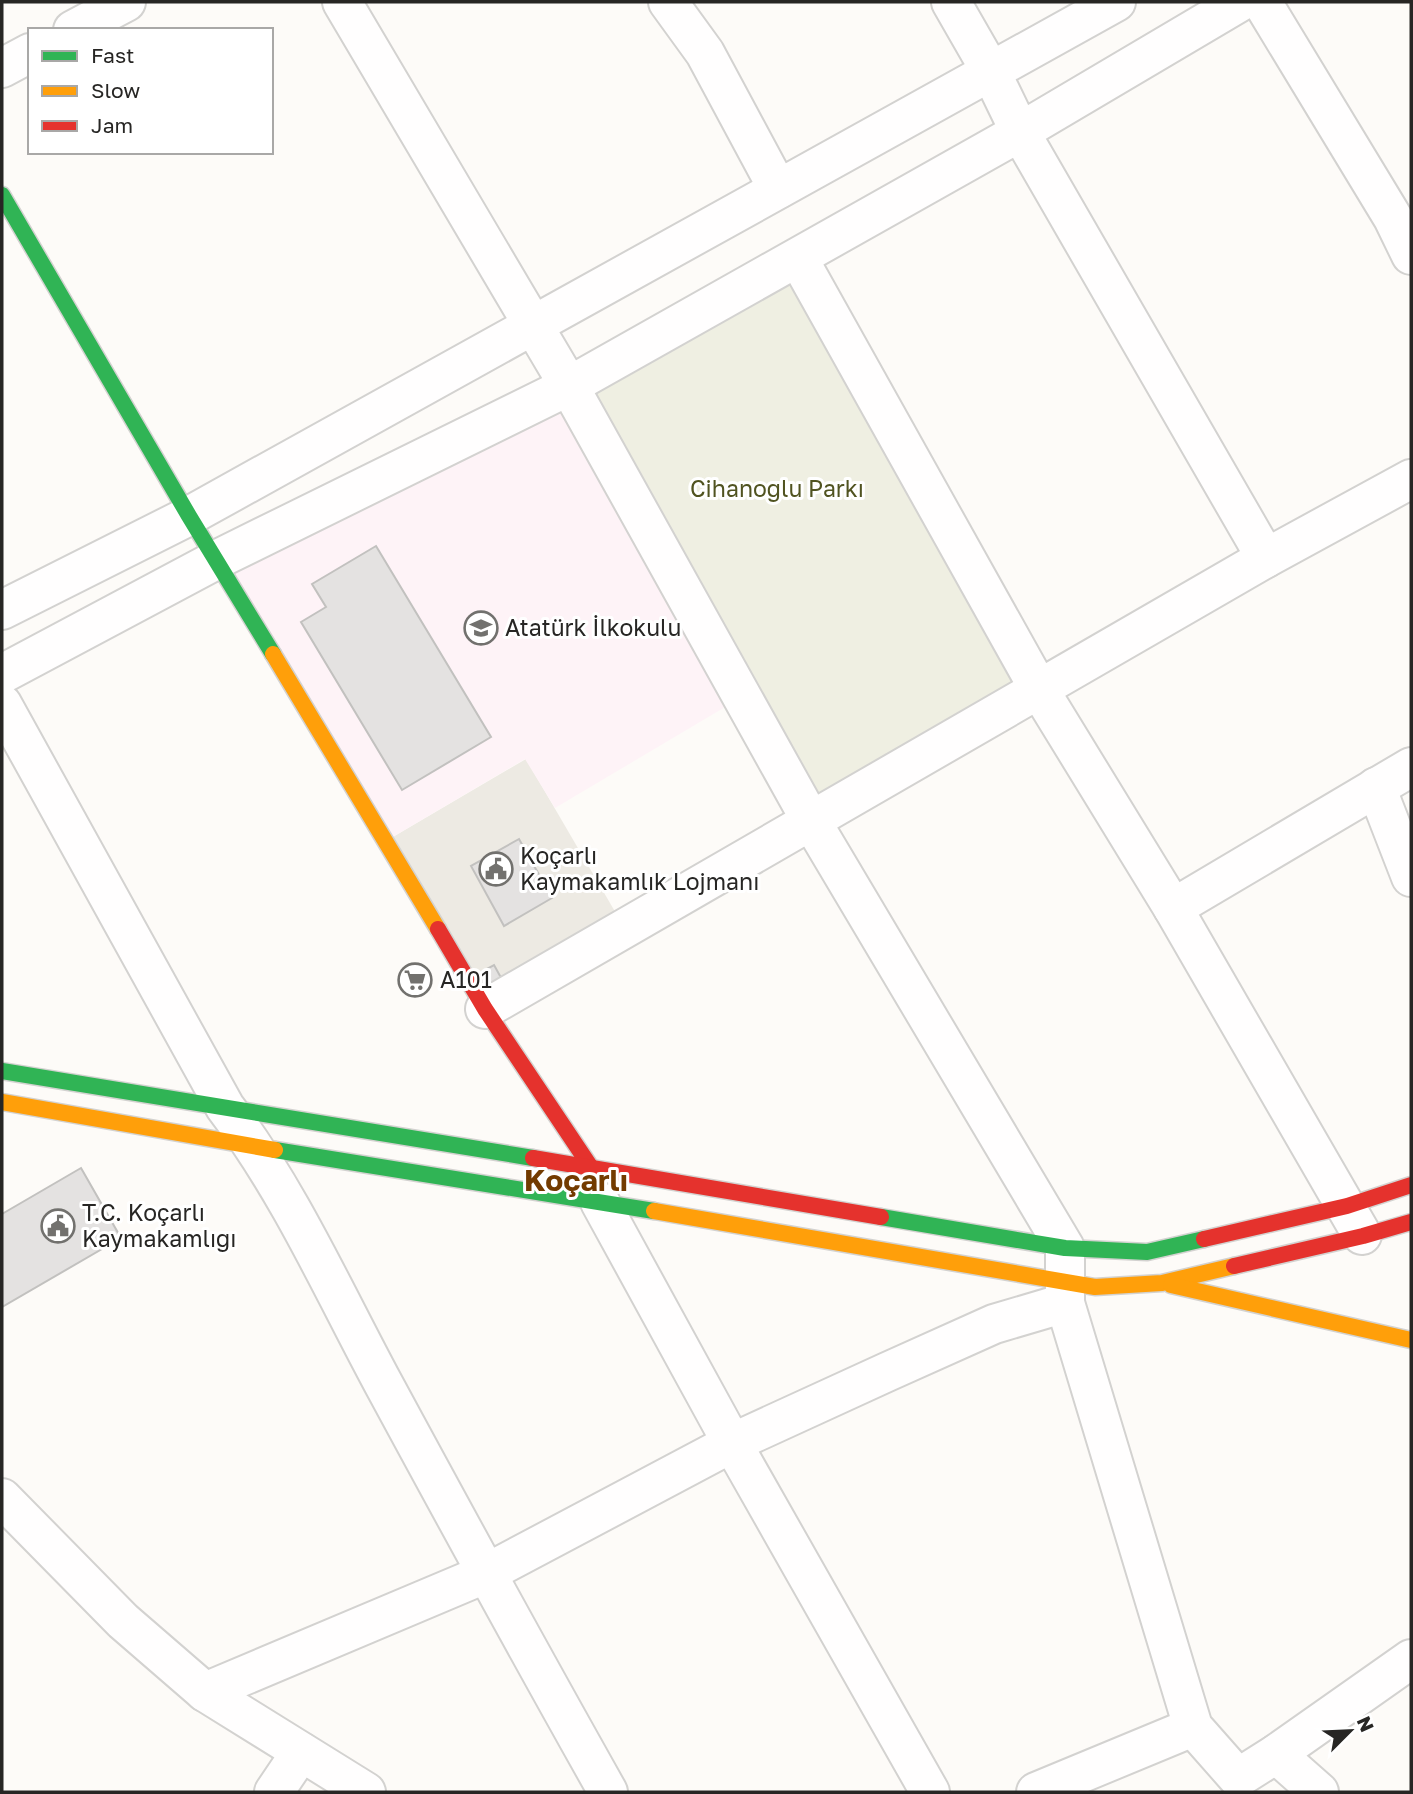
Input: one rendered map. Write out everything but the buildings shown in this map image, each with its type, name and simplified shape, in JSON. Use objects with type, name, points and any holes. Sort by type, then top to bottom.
[{"type":"main road","points":[[2,195],[189,516],[485,1009],[596,1185]]},
{"type":"main road","points":[[485,1009],[516,1084]]},
{"type":"main road","points":[[2,1071],[225,1107],[544,1153],[596,1185],[1065,1278],[1095,1287],[1162,1283],[1355,1221],[1411,1185]]},
{"type":"main road","points":[[2,1102],[255,1147],[558,1195],[596,1185],[1065,1278],[1147,1252],[1355,1221],[1411,1222]]},
{"type":"main road","points":[[544,1153],[558,1195]]},
{"type":"main road","points":[[1147,1252],[1162,1283]]},
{"type":"main road","points":[[1162,1283],[1411,1340]]},
{"type":"street","points":[[77,28],[126,2]]},
{"type":"street","points":[[342,2],[569,386],[1065,1278],[1193,1727],[1238,1778],[1411,1659]]},
{"type":"street","points":[[668,2],[705,53],[778,189]]},
{"type":"street","points":[[951,2],[990,70],[1020,132],[1266,558]]},
{"type":"street","points":[[2,610],[189,516],[1116,2]]},
{"type":"street","points":[[2,674],[216,560],[569,386],[1020,132],[1240,2]]},
{"type":"street","points":[[1262,2],[1402,213],[1411,255]]},
{"type":"street","points":[[2,68],[28,54]]},
{"type":"street","points":[[798,258],[1040,691],[1173,908],[1355,1221]]},
{"type":"street","points":[[485,1009],[810,819],[1040,691],[1266,558],[1411,479]]},
{"type":"street","points":[[2,704],[225,1107],[255,1147],[485,1574],[608,1792]]},
{"type":"street","points":[[1173,908],[1411,767]]},
{"type":"street","points":[[1376,787],[1411,877]]},
{"type":"street","points":[[596,1185],[732,1443],[930,1792]]},
{"type":"street","points":[[205,1692],[485,1574],[732,1443],[994,1324],[1065,1278]]},
{"type":"street","points":[[2,1498],[123,1621],[205,1692],[366,1792]]},
{"type":"street","points":[[1036,1792],[1193,1727]]},
{"type":"street","points":[[274,1792],[301,1752]]},
{"type":"street","points":[[1276,1754],[1319,1792]]},
{"type":"shaded area","name":"Atatürk İlkokulu","points":[[569,386],[742,697],[555,808],[525,759],[386,841],[216,560]]},
{"type":"shaded area","name":"Koçarlı Kaymakamlık Lojmanı","points":[[526,759],[624,927],[485,1009],[386,841]]},
{"type":"green space","name":"Cihanoğlu Parkı","points":[[798,258],[1040,691],[810,819],[569,386]]},
{"type":"traffic: fast","points":[[2,195],[189,516],[273,654]]},
{"type":"traffic: fast","points":[[2,1071],[533,1158]]},
{"type":"traffic: fast","points":[[275,1150],[654,1211]]},
{"type":"traffic: fast","points":[[881,1217],[1065,1248],[1147,1252],[1204,1239]]},
{"type":"traffic: slow","points":[[273,654],[438,929]]},
{"type":"traffic: slow","points":[[2,1102],[275,1150]]},
{"type":"traffic: slow","points":[[654,1211],[1095,1287],[1162,1283],[1234,1266]]},
{"type":"traffic: slow","points":[[1171,1285],[1411,1340]]},
{"type":"traffic: jam","points":[[438,929],[485,1009],[592,1169],[596,1183]]},
{"type":"traffic: jam","points":[[533,1158],[881,1217]]},
{"type":"traffic: jam","points":[[1204,1239],[1347,1206],[1411,1185]]},
{"type":"traffic: jam","points":[[1234,1266],[1411,1222]]},
{"type":"place","name":"Atatürk İlkokulu","points":[[481,628]]},
{"type":"place","name":"Koçarlı Kaymakamlık Lojmanı","points":[[496,869]]},
{"type":"place","name":"A101","points":[[415,980]]},
{"type":"place","name":"T.C. Koçarlı Kaymakamlığı","points":[[58,1226]]},
{"type":"district","name":"Koçarlı","points":[[576,1181]]}]
